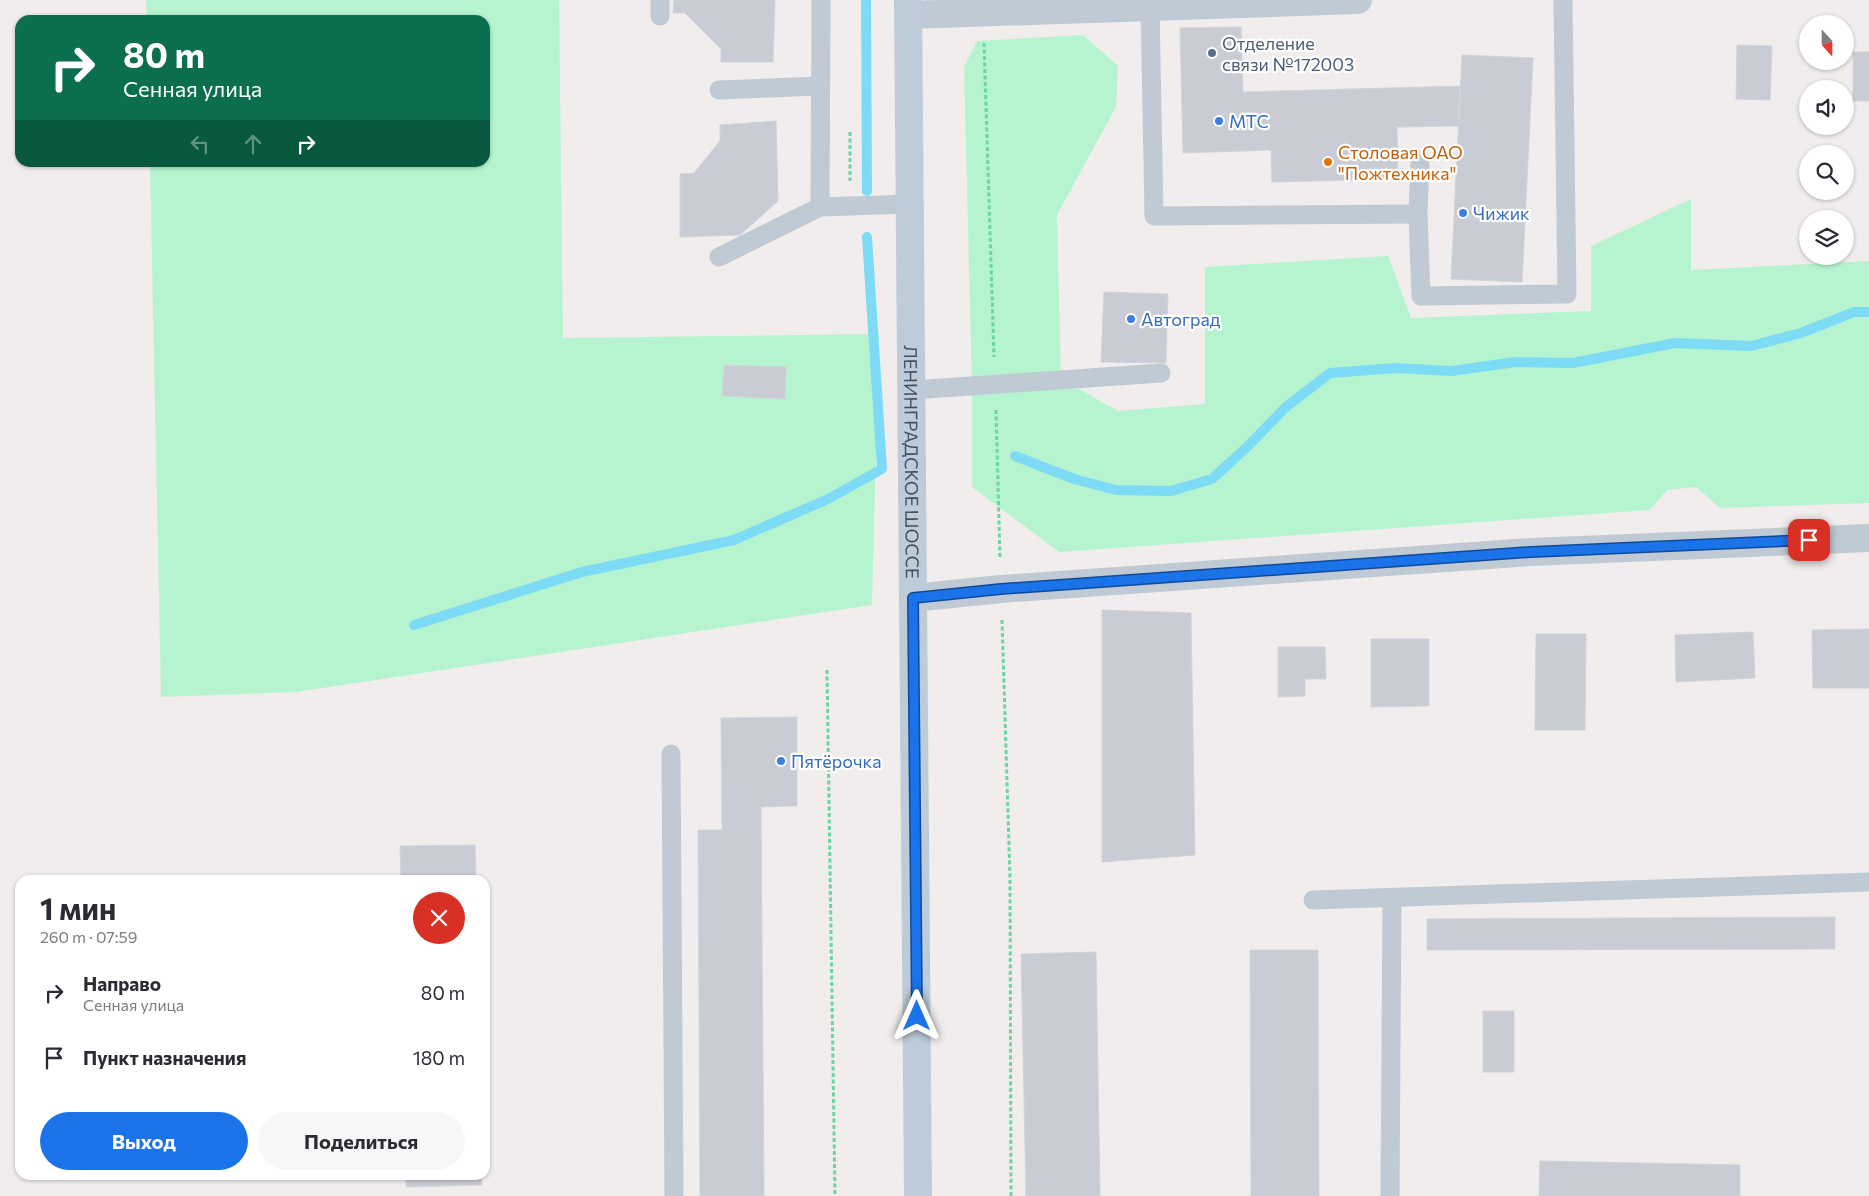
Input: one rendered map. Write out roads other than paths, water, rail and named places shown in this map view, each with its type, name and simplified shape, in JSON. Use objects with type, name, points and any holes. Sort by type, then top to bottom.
[{"type":"main road","name":"ЛЕНИНГРАДСКОЕ ШОССЕ","points":[[909,8],[918,1196]]},
{"type":"street","points":[[909,8],[1150,7],[1358,0]]},
{"type":"street","points":[[913,598],[1001,589],[1531,552],[1869,538]]},
{"type":"lane","points":[[820,207],[821,0]]},
{"type":"lane","points":[[1420,160],[1418,214],[1422,296],[1567,294],[1563,0]]},
{"type":"lane","points":[[1150,7],[1154,216],[1418,214]]},
{"type":"lane","points":[[719,90],[820,86]]},
{"type":"lane","points":[[718,257],[820,207],[910,204]]},
{"type":"lane","points":[[912,390],[1161,372]]},
{"type":"lane","points":[[671,754],[674,1196]]},
{"type":"lane","points":[[1313,900],[1869,882]]},
{"type":"lane","points":[[1390,1196],[1392,898]]},
{"type":"waterway","points":[[866,0],[867,191]]},
{"type":"waterway","points":[[414,625],[582,572],[734,540],[828,499],[882,469],[867,237]]},
{"type":"waterway","points":[[1015,456],[1074,479],[1116,490],[1171,491],[1212,479],[1286,407],[1330,373],[1396,368],[1451,371],[1516,362],[1573,363],[1675,343],[1751,346],[1801,333],[1854,312],[1869,312]]},
{"type":"place","name":"Отделение связи №172003","points":[[1212,53]]},
{"type":"place","name":"МТС","points":[[1219,121]]},
{"type":"place","name":"Столовая ОАО \"Пожтехника\"","points":[[1328,162]]},
{"type":"place","name":"Чижик","points":[[1463,213]]},
{"type":"place","name":"Автоград","points":[[1131,319]]},
{"type":"place","name":"Пятёрочка","points":[[781,761]]}]
